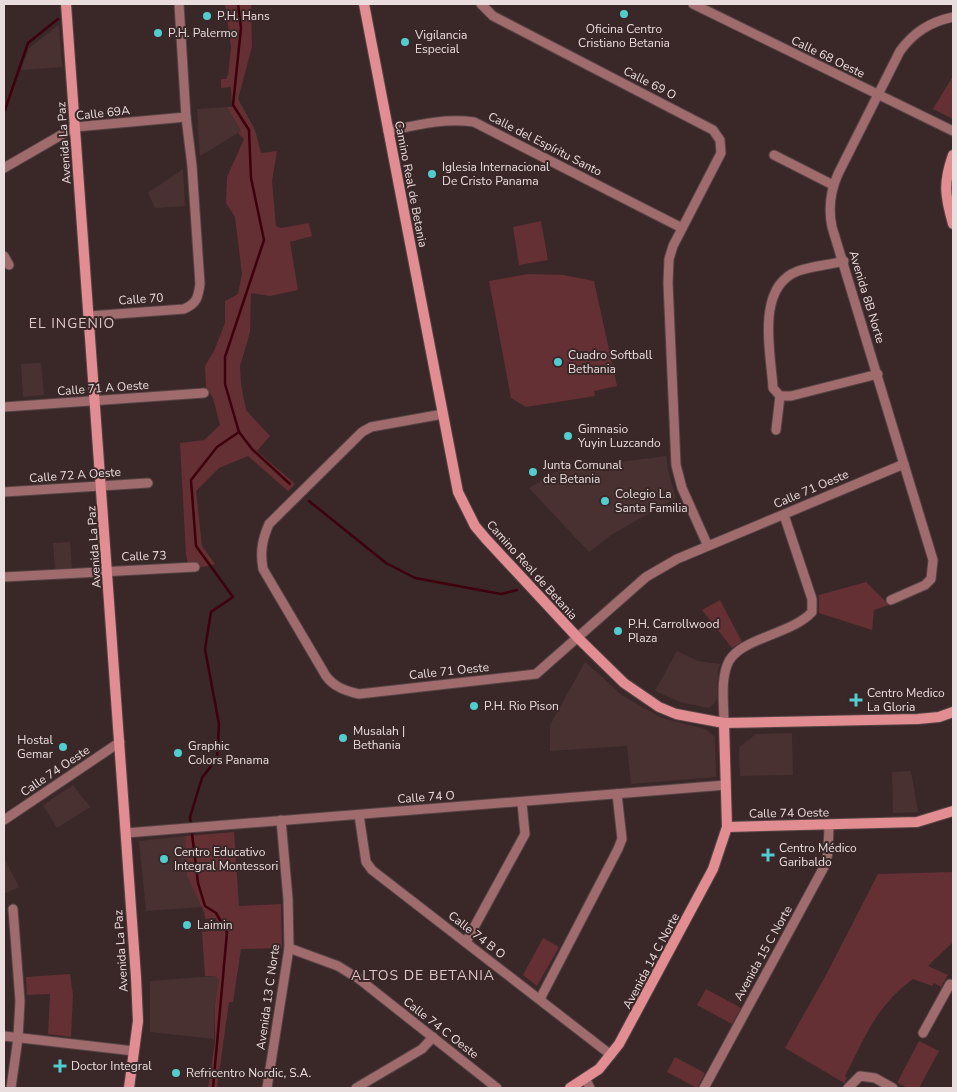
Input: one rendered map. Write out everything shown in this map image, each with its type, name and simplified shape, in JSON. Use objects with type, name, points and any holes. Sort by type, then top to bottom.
[{"type":"street","name":"Avenida La Paz","points":[[66,4],[108,570],[138,1021],[129,1088]]},
{"type":"street","points":[[179,4],[186,118]]},
{"type":"street","name":"Camino Real de Betania","points":[[364,4],[458,492],[475,526],[578,638],[624,683],[659,707],[676,714],[724,723],[918,719],[939,717],[953,712]]},
{"type":"street","name":"Calle 69 O","points":[[481,4],[493,16],[713,130],[718,135],[722,153],[682,228],[669,259],[668,283],[676,464],[682,488],[707,544]]},
{"type":"street","name":"Calle 68 Oeste","points":[[693,4],[953,131]]},
{"type":"street","name":"Avenida 8B Norte","points":[[891,600],[925,585],[930,580],[934,567],[830,215],[833,185],[877,95],[910,37],[926,26],[953,17]]},
{"type":"street","name":"Calle 69A","points":[[4,168],[76,127],[186,118]]},
{"type":"street","name":"Calle 70","points":[[89,316],[184,309],[194,305],[198,298],[200,284],[192,166],[186,118]]},
{"type":"street","name":"Calle del Espíritu Santo","points":[[388,131],[434,121],[474,122],[682,228]]},
{"type":"street","points":[[953,154],[947,172],[945,187],[953,224]]},
{"type":"street","points":[[774,155],[833,185]]},
{"type":"street","points":[[4,256],[9,265]]},
{"type":"street","points":[[776,430],[780,396],[773,388],[768,316],[776,290],[785,280],[797,272],[844,261]]},
{"type":"street","points":[[780,396],[791,396],[878,374]]},
{"type":"street","name":"Calle 71 A Oeste","points":[[4,407],[204,393]]},
{"type":"street","name":"Calle 71 Oeste","points":[[443,414],[371,427],[362,432],[269,524],[260,551],[262,569],[331,683],[359,694],[536,674],[646,577],[707,544],[784,515],[904,464]]},
{"type":"street","name":"Calle 72 A Oeste","points":[[4,492],[148,483]]},
{"type":"street","points":[[727,827],[724,678],[730,660],[741,650],[758,641],[803,622],[812,612],[812,599],[784,515]]},
{"type":"street","name":"Calle 73","points":[[4,577],[108,570],[195,567]]},
{"type":"street","name":"Calle 74 Oeste","points":[[4,820],[120,742]]},
{"type":"street","name":"Calle 74 O","points":[[126,833],[726,785]]},
{"type":"street","points":[[540,999],[622,839],[617,794]]},
{"type":"street","points":[[466,942],[525,834],[522,802]]},
{"type":"street","name":"Calle 74 Oeste","points":[[727,827],[917,822],[953,811]]},
{"type":"street","name":"Calle 74 B O","points":[[359,815],[366,862],[372,870],[611,1055]]},
{"type":"street","name":"Avenida 13 C Norte","points":[[268,1088],[289,948],[288,899],[281,820]]},
{"type":"street","name":"Avenida 15 C Norte","points":[[704,1088],[824,867],[828,853],[829,825]]},
{"type":"street","name":"Avenida 14 C Norte","points":[[570,1088],[599,1069],[628,1029],[703,890],[713,869],[727,827]]},
{"type":"street","points":[[11,1088],[18,1038],[20,1001],[13,910]]},
{"type":"street","name":"Calle 74 C Oeste","points":[[289,948],[338,966],[433,1037],[497,1088]]},
{"type":"street","points":[[923,1033],[950,984],[953,986]]},
{"type":"street","points":[[4,1036],[134,1051]]},
{"type":"street","points":[[356,1088],[422,1049],[433,1037]]},
{"type":"street","points":[[848,1088],[860,1076],[868,1076],[893,1088]]},
{"type":"street","points":[[585,1078],[590,1088]]},
{"type":"shaded area","points":[[225,4],[251,4],[252,47],[238,99],[255,130],[261,153],[277,151],[272,181],[276,226],[281,228],[309,223],[312,236],[290,242],[298,290],[270,296],[251,293],[250,332],[240,366],[246,410],[270,436],[257,451],[295,484],[288,491],[248,456],[219,468],[196,491],[202,546],[215,564],[204,567],[188,565],[186,555],[180,443],[204,440],[220,425],[213,398],[206,387],[205,366],[214,351],[225,323],[225,301],[238,294],[242,274],[235,217],[226,203],[227,177],[244,139],[238,133],[241,131],[227,107],[232,107],[231,87],[221,88],[221,79],[226,79],[228,75],[231,47]]},
{"type":"shaded area","points":[[59,25],[62,67],[21,70],[29,48]]},
{"type":"shaded area","points":[[953,76],[953,119],[933,109]]},
{"type":"shaded area","points":[[227,107],[241,131],[200,156],[197,109]]},
{"type":"shaded area","points":[[183,169],[185,206],[155,208],[148,193]]},
{"type":"shaded area","points":[[541,221],[548,260],[519,265],[513,227]]},
{"type":"shaded area","name":"Cuadro Softball Bethania","points":[[528,274],[564,275],[594,281],[617,386],[594,391],[595,396],[526,407],[511,398],[489,281]]},
{"type":"shaded area","points":[[41,363],[44,395],[23,397],[21,364]]},
{"type":"shaded area","name":"Colegio La Santa Familia","points":[[666,456],[676,498],[611,535],[589,552],[529,488],[553,473],[566,469]]},
{"type":"shaded area","points":[[70,542],[72,568],[55,569],[53,543]]},
{"type":"shaded area","points":[[866,582],[889,605],[874,610],[872,630],[819,613],[819,595]]},
{"type":"shaded area","points":[[720,600],[742,642],[732,648],[702,610]]},
{"type":"shaded area","points":[[677,651],[698,661],[720,664],[717,698],[715,703],[709,708],[680,702],[655,691]]},
{"type":"shaded area","points":[[585,662],[623,696],[662,718],[705,729],[715,737],[716,777],[631,784],[627,746],[550,751],[550,725]]},
{"type":"shaded area","points":[[792,733],[793,775],[740,776],[739,747],[756,734]]},
{"type":"shaded area","points":[[911,771],[918,812],[893,813],[892,772]]},
{"type":"shaded area","points":[[73,785],[90,807],[57,828],[43,805]]},
{"type":"shaded area","points":[[234,832],[239,906],[281,904],[282,948],[241,949],[233,1002],[229,1002],[217,1088],[208,1088],[215,1042],[215,1004],[219,980],[215,976],[205,976],[202,932],[217,930],[216,918],[205,919],[204,912],[187,876],[185,836]]},
{"type":"shaded area","name":"Centro Educativo Integral Montessori","points":[[185,836],[187,876],[202,907],[146,911],[139,841]]},
{"type":"shaded area","points":[[4,858],[19,887],[4,894]]},
{"type":"shaded area","points":[[953,872],[953,942],[928,966],[948,975],[941,987],[934,983],[932,986],[913,979],[900,989],[880,1011],[845,1076],[847,1078],[844,1083],[785,1048],[826,975],[878,874]]},
{"type":"shaded area","points":[[543,938],[559,947],[537,986],[523,975]]},
{"type":"shaded area","points":[[70,974],[73,995],[71,1037],[48,1034],[50,994],[27,995],[26,977]]},
{"type":"shaded area","points":[[215,976],[219,980],[215,1004],[214,1039],[150,1032],[150,981]]},
{"type":"shaded area","points":[[706,989],[741,1008],[732,1024],[697,1005]]},
{"type":"shaded area","points":[[919,1041],[939,1051],[919,1088],[908,1088],[897,1083]]},
{"type":"shaded area","points":[[675,1057],[705,1073],[697,1088],[667,1072]]},
{"type":"waterway","points":[[213,1088],[227,932],[216,913],[205,906],[198,883],[190,817],[202,778],[217,758],[219,724],[205,649],[211,612],[233,597],[196,546],[191,480],[217,447],[239,432],[225,384],[225,357],[264,240],[251,178],[249,130],[233,105],[241,28],[238,4]]},
{"type":"waterway","points":[[5,110],[28,43],[58,19]]},
{"type":"waterway","points":[[239,432],[252,449],[290,484]]},
{"type":"waterway","points":[[309,501],[386,563],[415,578],[501,594],[517,590]]},
{"type":"place","name":"Oficina Centro Cristiano Betania","points":[[624,14]]},
{"type":"place","name":"P.H. Hans","points":[[207,16]]},
{"type":"place","name":"P.H. Palermo","points":[[158,33]]},
{"type":"place","name":"Vigilancia Especial","points":[[405,42]]},
{"type":"place","name":"Iglesia Internacional De Cristo Panama","points":[[432,174]]},
{"type":"place","name":"Cuadro Softball Bethania","points":[[558,362]]},
{"type":"place","name":"Gimnasio Yuyin Luzcando","points":[[568,436]]},
{"type":"place","name":"Junta Comunal de Betania","points":[[533,472]]},
{"type":"place","name":"Colegio La Santa Familia","points":[[605,501]]},
{"type":"place","name":"P.H. Carrollwood Plaza","points":[[618,631]]},
{"type":"place","name":"Centro Medico La Gloria","points":[[856,700]]},
{"type":"place","name":"P.H. Rio Pison","points":[[474,706]]},
{"type":"place","name":"Musalah | Bethania","points":[[343,738]]},
{"type":"place","name":"Hostal Gemar","points":[[63,747]]},
{"type":"place","name":"Graphic Colors Panama","points":[[178,753]]},
{"type":"place","name":"Centro Médico Garibaldo","points":[[768,855]]},
{"type":"place","name":"Centro Educativo Integral Montessori","points":[[164,859]]},
{"type":"place","name":"Laimin","points":[[187,925]]},
{"type":"place","name":"Doctor Integral","points":[[60,1066]]},
{"type":"place","name":"Refricentro Nordic, S.A.","points":[[176,1073]]},
{"type":"district","name":"EL INGENIO","points":[[72,323]]},
{"type":"district","name":"ALTOS DE BETANIA","points":[[423,975]]}]
